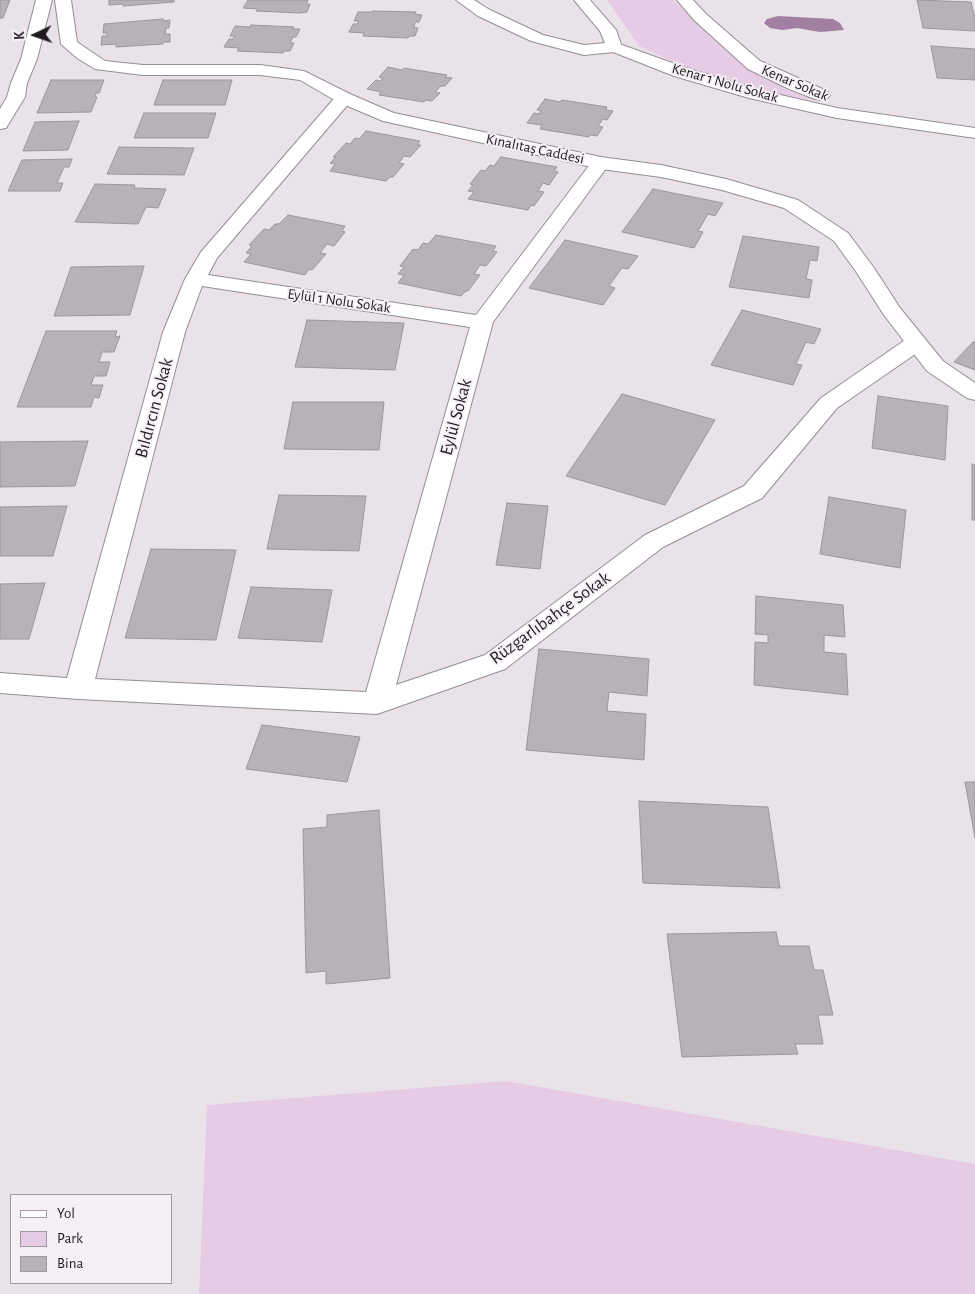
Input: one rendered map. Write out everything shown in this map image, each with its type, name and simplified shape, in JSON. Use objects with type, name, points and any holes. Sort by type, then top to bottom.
[{"type":"street","points":[[0,124],[16,96],[18,83],[29,59],[44,0]]},
{"type":"street","name":"Kınalıtaş Caddesi","points":[[63,0],[69,44],[83,55],[101,64],[143,70],[260,70],[304,76],[344,98],[389,117],[601,163],[661,171],[726,185],[791,204],[841,237],[864,268],[891,311],[935,366],[975,392]]},
{"type":"street","points":[[464,0],[484,13],[537,38],[584,50],[614,47],[608,30],[582,0]]},
{"type":"street","name":"Kenar Sokak","points":[[685,0],[700,17],[754,66],[794,85],[840,102],[837,113],[975,133]]},
{"type":"street","name":"Kenar 1 Nolu Sokak","points":[[614,47],[680,72],[755,94],[837,113]]},
{"type":"street","name":"Bıldırcın Sokak","points":[[78,689],[174,332],[195,279],[208,256],[344,98]]},
{"type":"street","name":"Eylül Sokak","points":[[377,702],[482,322],[601,163]]},
{"type":"street","name":"Eylül 1 Nolu Sokak","points":[[195,279],[482,322]]},
{"type":"street","name":"Rüzgarlıbahçe Sokak","points":[[78,689],[377,702],[495,662],[654,541],[753,492],[830,403],[916,343]]},
{"type":"street","points":[[0,682],[78,689]]},
{"type":"green space","points":[[607,0],[673,0],[741,63],[789,91],[824,102],[773,93],[684,67],[639,46]]},
{"type":"green space","points":[[506,1081],[975,1164],[975,1294],[199,1294],[207,1105]]},
{"type":"shaded area","points":[[778,16],[833,19],[840,23],[844,30],[820,32],[797,28],[782,30],[770,28],[764,23],[767,19]]},
{"type":"building","points":[[0,0],[10,0],[3,18],[0,18]]},
{"type":"building","points":[[109,0],[174,0],[174,2],[123,6],[123,4],[109,5]]},
{"type":"building","points":[[248,0],[308,0],[306,4],[310,4],[307,12],[300,13],[256,11],[258,9],[243,8]]},
{"type":"building","points":[[917,0],[971,2],[975,18],[975,31],[923,28]]},
{"type":"building","points":[[358,12],[416,12],[415,14],[422,15],[419,22],[415,22],[414,28],[418,28],[415,36],[409,36],[408,38],[363,36],[364,33],[349,32],[353,24],[357,24],[359,21],[354,21]]},
{"type":"building","points":[[163,19],[163,21],[170,20],[169,28],[166,28],[165,34],[170,34],[170,42],[116,47],[116,44],[101,45],[102,36],[107,36],[107,33],[103,33],[104,24]]},
{"type":"building","points":[[251,25],[294,27],[293,29],[300,29],[290,43],[294,43],[290,51],[284,51],[283,53],[237,51],[239,48],[224,47],[229,39],[233,39],[235,36],[230,36],[235,26],[250,27]]},
{"type":"building","points":[[931,46],[975,49],[975,80],[937,78]]},
{"type":"building","points":[[388,67],[447,75],[445,77],[452,78],[445,86],[441,86],[435,92],[440,93],[432,101],[426,100],[424,102],[379,95],[381,92],[367,89],[376,80],[380,81],[383,78],[379,77]]},
{"type":"building","points":[[51,80],[104,80],[99,93],[96,93],[95,97],[97,97],[91,112],[37,113]]},
{"type":"building","points":[[163,80],[232,80],[225,105],[154,105]]},
{"type":"building","points":[[545,99],[607,107],[606,110],[613,111],[607,120],[603,119],[598,126],[603,127],[597,136],[590,135],[589,137],[540,129],[542,125],[527,123],[534,113],[539,114],[541,111],[537,110]]},
{"type":"building","points":[[144,113],[216,113],[208,138],[134,138]]},
{"type":"building","points":[[79,121],[68,150],[23,151],[35,122]]},
{"type":"building","points":[[366,131],[420,141],[417,145],[421,145],[410,157],[404,156],[399,163],[404,164],[393,177],[386,181],[330,171],[335,164],[330,163],[336,157],[333,157],[346,143],[350,144],[355,138],[359,139]]},
{"type":"building","points":[[119,147],[194,148],[184,175],[107,174]]},
{"type":"building","points":[[501,157],[557,167],[554,171],[558,172],[549,185],[543,183],[538,191],[544,192],[534,206],[531,205],[528,210],[468,199],[474,192],[468,191],[473,185],[470,184],[481,170],[485,171],[490,165],[494,166]]},
{"type":"building","points":[[72,159],[69,167],[64,167],[57,183],[63,183],[60,191],[8,191],[22,160]]},
{"type":"building","points":[[95,184],[135,185],[134,188],[166,189],[158,208],[146,207],[138,224],[75,222]]},
{"type":"building","points":[[653,189],[723,203],[715,216],[708,214],[698,231],[703,232],[694,248],[622,232]]},
{"type":"building","points":[[288,215],[345,226],[342,231],[345,232],[334,246],[327,244],[320,253],[326,254],[305,275],[244,262],[251,254],[246,253],[252,246],[249,245],[264,229],[269,230]]},
{"type":"building","points":[[436,235],[496,246],[493,251],[497,252],[486,266],[480,265],[474,274],[480,275],[468,291],[461,296],[398,283],[404,275],[398,274],[404,267],[400,266],[413,249],[418,250],[423,243],[428,244]]},
{"type":"building","points":[[743,236],[819,247],[817,261],[810,260],[806,279],[812,280],[809,298],[729,287]]},
{"type":"building","points":[[565,240],[638,256],[628,269],[622,268],[609,286],[615,288],[603,305],[529,288]]},
{"type":"building","points":[[144,266],[130,315],[54,316],[71,267]]},
{"type":"building","points":[[742,310],[821,329],[814,344],[806,342],[796,364],[802,365],[793,385],[711,365]]},
{"type":"building","points":[[307,320],[404,323],[395,370],[295,367]]},
{"type":"building","points":[[46,331],[117,331],[115,337],[120,336],[114,352],[102,352],[99,362],[110,362],[106,376],[94,376],[91,385],[103,385],[99,398],[94,397],[91,407],[17,407]]},
{"type":"building","points":[[975,342],[975,370],[954,362]]},
{"type":"building","points":[[622,394],[715,420],[665,505],[566,476]]},
{"type":"building","points":[[878,396],[948,406],[945,460],[872,448]]},
{"type":"building","points":[[293,402],[384,402],[379,450],[284,449]]},
{"type":"building","points":[[88,441],[75,486],[0,487],[0,442]]},
{"type":"building","points":[[972,464],[975,465],[975,520],[972,520]]},
{"type":"building","points":[[279,495],[366,496],[359,551],[267,549]]},
{"type":"building","points":[[829,497],[906,510],[900,568],[820,554]]},
{"type":"building","points":[[507,503],[548,506],[540,569],[496,565]]},
{"type":"building","points":[[67,506],[53,556],[0,556],[0,507]]},
{"type":"building","points":[[151,549],[236,550],[216,640],[125,638]]},
{"type":"building","points":[[45,583],[29,639],[0,639],[0,584]]},
{"type":"building","points":[[251,587],[332,590],[322,642],[238,638]]},
{"type":"building","points":[[756,596],[843,605],[845,637],[824,635],[824,652],[846,654],[848,695],[754,685],[755,642],[768,643],[768,635],[755,634]]},
{"type":"building","points":[[539,649],[649,659],[647,696],[609,692],[607,711],[646,714],[644,760],[526,750]]},
{"type":"building","points":[[262,725],[360,737],[347,782],[246,769]]},
{"type":"building","points":[[965,782],[975,782],[975,838]]},
{"type":"building","points":[[639,801],[768,807],[780,888],[643,883]]},
{"type":"building","points":[[379,810],[390,978],[326,984],[326,971],[306,973],[303,829],[327,827],[327,815]]},
{"type":"building","points":[[776,932],[779,946],[809,946],[814,970],[823,970],[833,1015],[818,1015],[823,1044],[795,1044],[798,1054],[682,1057],[667,934]]}]
